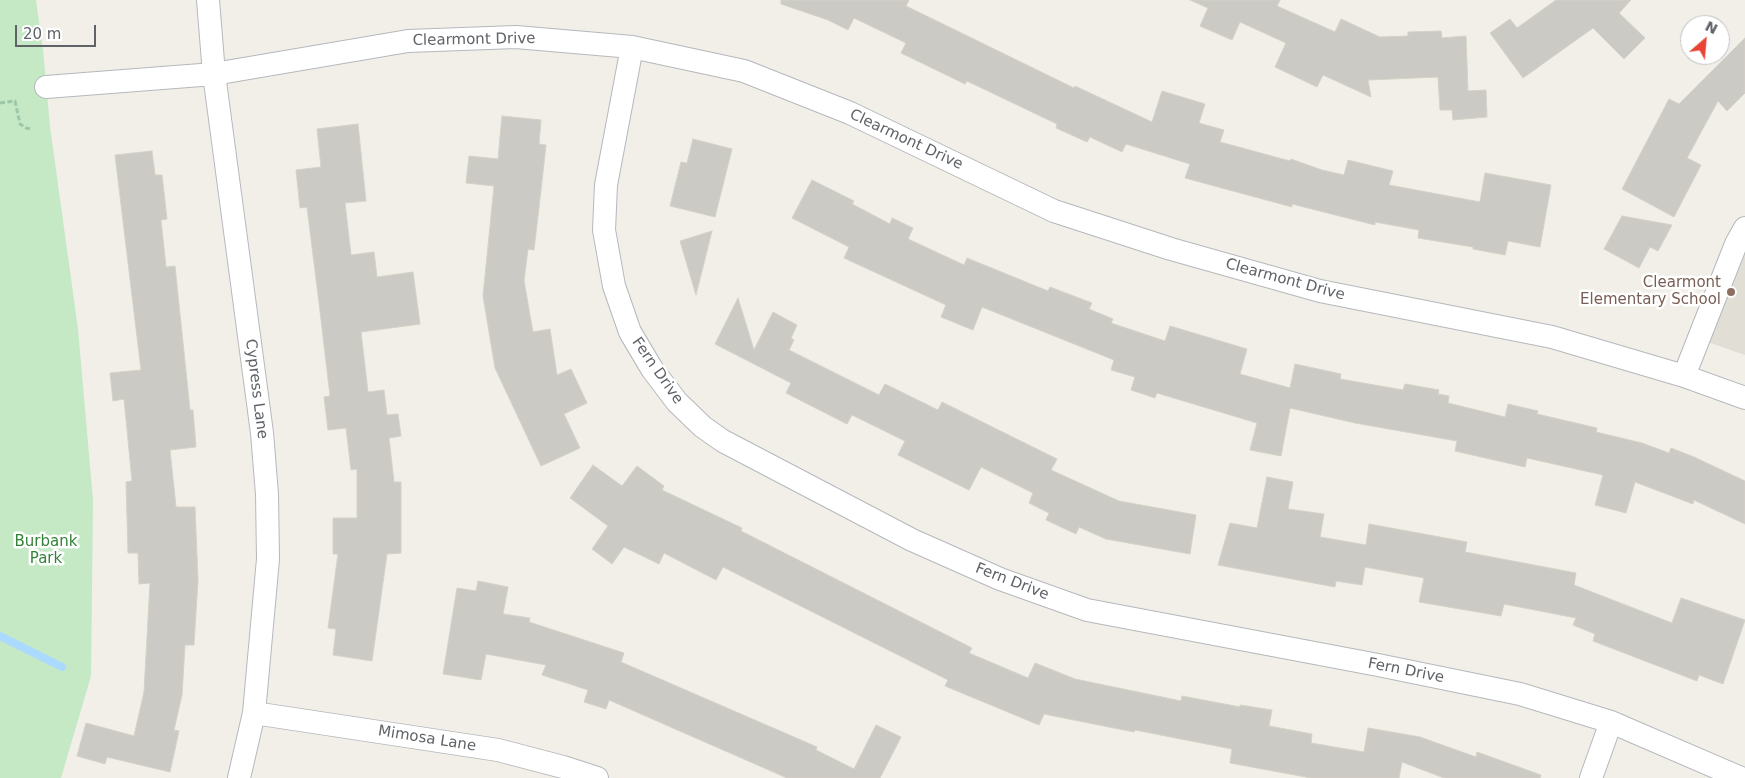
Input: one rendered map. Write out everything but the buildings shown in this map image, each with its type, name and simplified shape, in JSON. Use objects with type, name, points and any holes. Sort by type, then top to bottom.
[{"type":"street","name":"Cypress Lane","points":[[208,0],[214,74],[262,433],[267,494],[268,559],[254,713],[239,778]]},
{"type":"street","name":"Clearmont Drive","points":[[46,87],[214,74],[408,41],[516,36],[632,47],[744,70],[850,113],[1054,211],[1171,250],[1320,292],[1552,337],[1684,376],[1745,398]]},
{"type":"street","name":"Fern Drive","points":[[632,47],[606,184],[604,230],[614,286],[630,332],[652,369],[676,402],[703,427],[722,441],[912,540],[1000,579],[1087,610],[1358,661],[1520,694],[1611,722],[1741,778]]},
{"type":"street","points":[[1684,376],[1736,244],[1745,228]]},
{"type":"street","name":"Mimosa Lane","points":[[254,713],[498,750],[597,778]]},
{"type":"street","points":[[1591,778],[1611,722]]},
{"type":"path","points":[[0,103],[15,101],[20,124],[32,129]]},
{"type":"shaded area","name":"Clearmont Elementary School","points":[[1745,228],[1745,355],[1699,339]]},
{"type":"green space","name":"Burbank Park","points":[[0,0],[36,0],[50,127],[78,329],[93,500],[91,676],[61,778],[0,778]]},
{"type":"waterway","points":[[0,636],[62,667]]},
{"type":"place","name":"Clearmont Elementary School","points":[[1731,292]]}]
